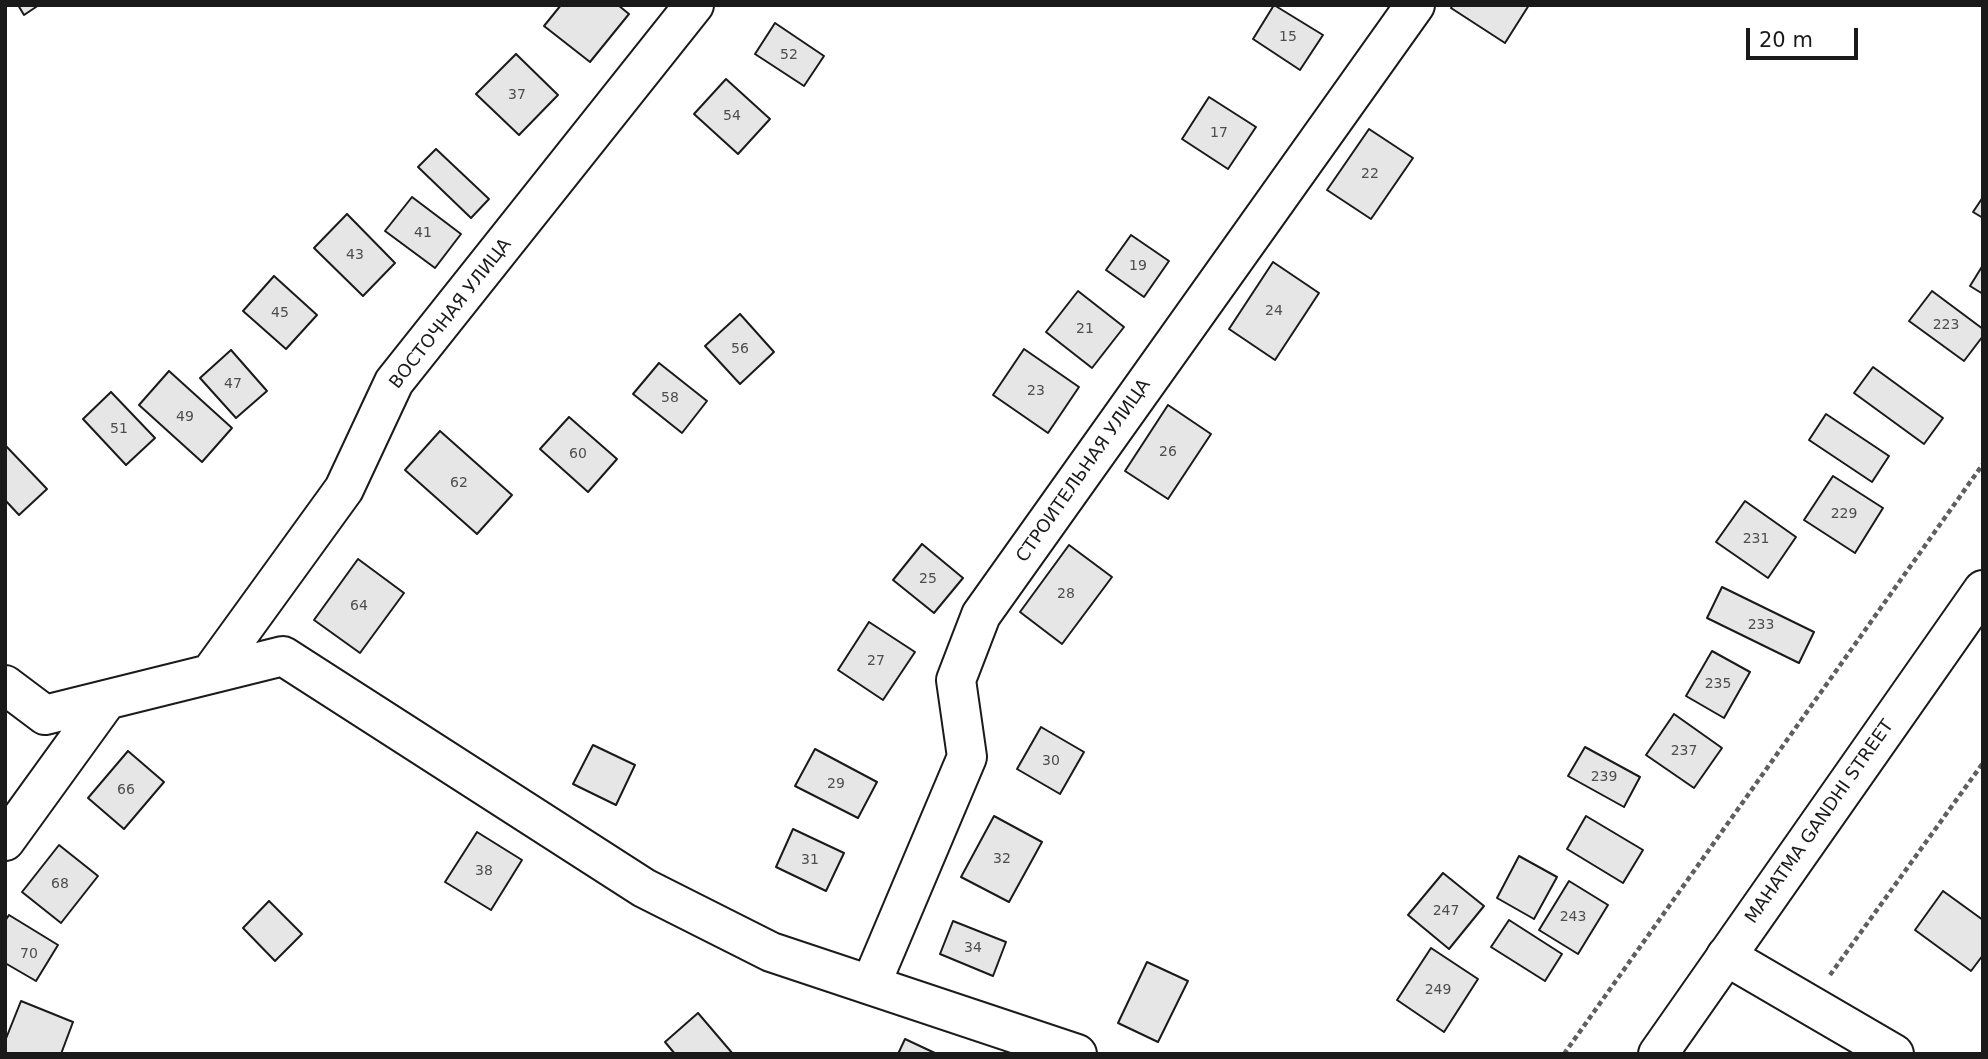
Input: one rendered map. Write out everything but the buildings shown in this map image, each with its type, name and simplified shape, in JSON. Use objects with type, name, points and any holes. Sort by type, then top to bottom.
[{"type":"street","name":"ВОСТОЧНАЯ УЛИЦА","points":[[210,674],[344,489],[394,382],[694,5]]},
{"type":"street","name":"СТРОИТЕЛЬНАЯ УЛИЦА","points":[[871,984],[967,757],[956,680],[981,615],[1415,5]]},
{"type":"street","name":"MAHATMA GANDHI STREET","points":[[1658,1054],[1983,590]]},
{"type":"street","points":[[5,685],[45,715],[283,656],[644,888],[771,952],[1077,1054]]},
{"type":"street","points":[[5,841],[107,700]]},
{"type":"street","points":[[1726,956],[1894,1054]]},
{"type":"path","points":[[1564,1054],[1983,464]]},
{"type":"path","points":[[1809,1004],[1983,763]]}]
